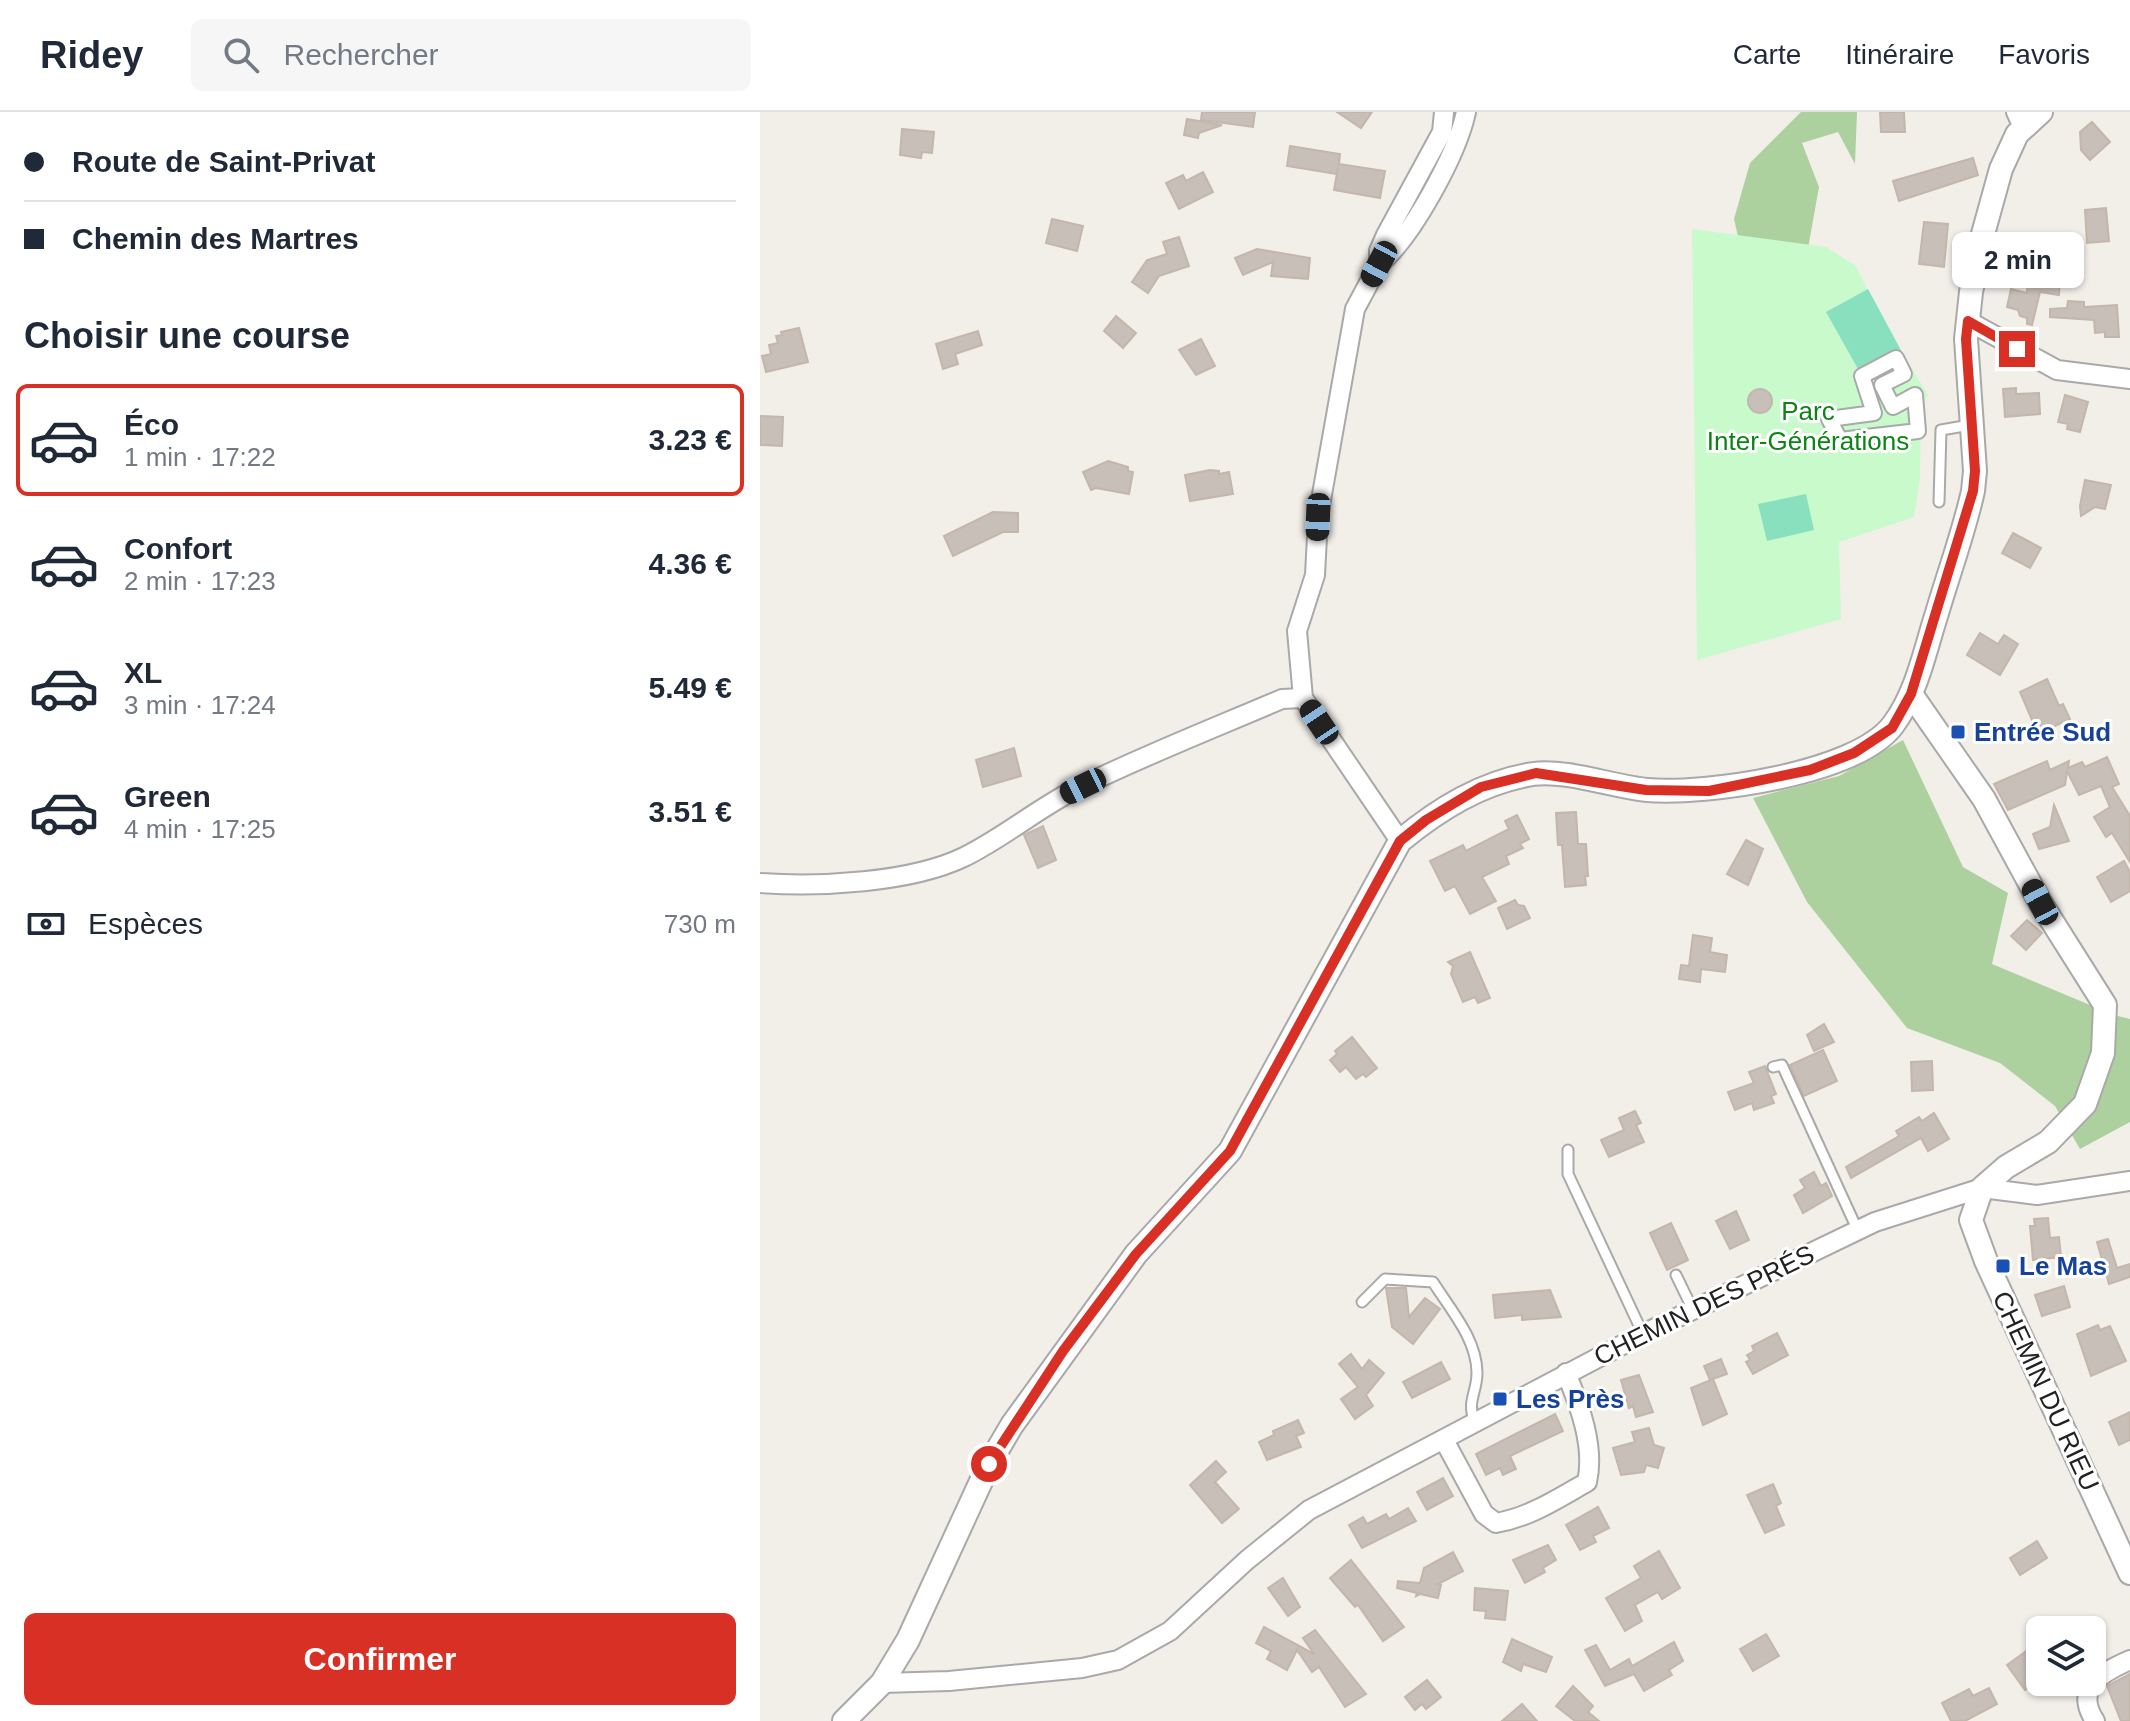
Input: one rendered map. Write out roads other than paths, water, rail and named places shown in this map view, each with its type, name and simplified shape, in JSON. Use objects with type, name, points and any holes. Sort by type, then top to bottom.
[{"type":"street","points":[[1379,264],[1379,251],[1386,235],[1442,132],[1444,112]]},
{"type":"street","points":[[1400,841],[1303,698],[1297,631],[1315,575],[1318,517],[1355,309],[1379,264],[1393,253],[1427,201],[1463,128],[1466,112]]},
{"type":"street","points":[[844,1721],[882,1683],[915,1626],[989,1464],[1012,1425],[1136,1254],[1230,1151],[1400,841],[1426,820],[1481,787],[1536,773],[1646,790],[1709,791],[1810,770],[1854,753],[1892,728],[1911,694],[1968,510],[1975,471],[1966,339],[1991,201],[2019,120],[2041,112]]},
{"type":"street","points":[[1968,321],[2057,370],[2130,379]]},
{"type":"street","points":[[1896,358],[1904,374],[1882,385],[1893,407],[1915,395],[1918,431],[1840,440],[1829,419],[1874,413],[1862,376],[1896,358]]},
{"type":"street","points":[[1911,694],[1984,799],[2040,902],[2105,1005],[2103,1053],[2085,1104],[2048,1142],[2006,1167],[1982,1188]]},
{"type":"street","points":[[760,883],[806,886],[904,875],[963,857],[1057,798],[1109,773],[1282,699],[1303,698]]},
{"type":"street","points":[[1982,1188],[2037,1195],[2130,1181]]},
{"type":"street","name":"CHEMIN DES PRÉS","points":[[882,1683],[1082,1668],[1118,1660],[1170,1631],[1247,1560],[1309,1510],[1566,1373],[1858,1231],[1982,1188]]},
{"type":"street","name":"CHEMIN DU RIEU","points":[[1982,1188],[1971,1220],[1986,1261],[2130,1573]]},
{"type":"street","points":[[1444,1440],[1484,1514],[1496,1523],[1517,1519],[1545,1507],[1587,1482],[1591,1462],[1576,1398],[1566,1373]]},
{"type":"street","points":[[2095,1721],[2089,1711],[2088,1696],[2092,1683],[2103,1672],[2130,1660]]},
{"type":"lane","points":[[1939,502],[1941,430],[1972,425]]},
{"type":"lane","points":[[1773,1067],[1782,1065],[1858,1231]]},
{"type":"lane","points":[[1568,1150],[1568,1174],[1643,1334]]},
{"type":"lane","points":[[1676,1275],[1693,1310]]},
{"type":"lane","points":[[1362,1302],[1385,1279],[1433,1282],[1462,1325],[1475,1360],[1476,1382],[1469,1410],[1475,1422]]},
{"type":"place","name":"Entrée Sud","points":[[1958,732]]},
{"type":"place","name":"Le Mas","points":[[2003,1266]]},
{"type":"place","name":"Les Près","points":[[1500,1399]]},
{"type":"park label","name":"Parc Inter-Générations","points":[[1808,426]]}]
